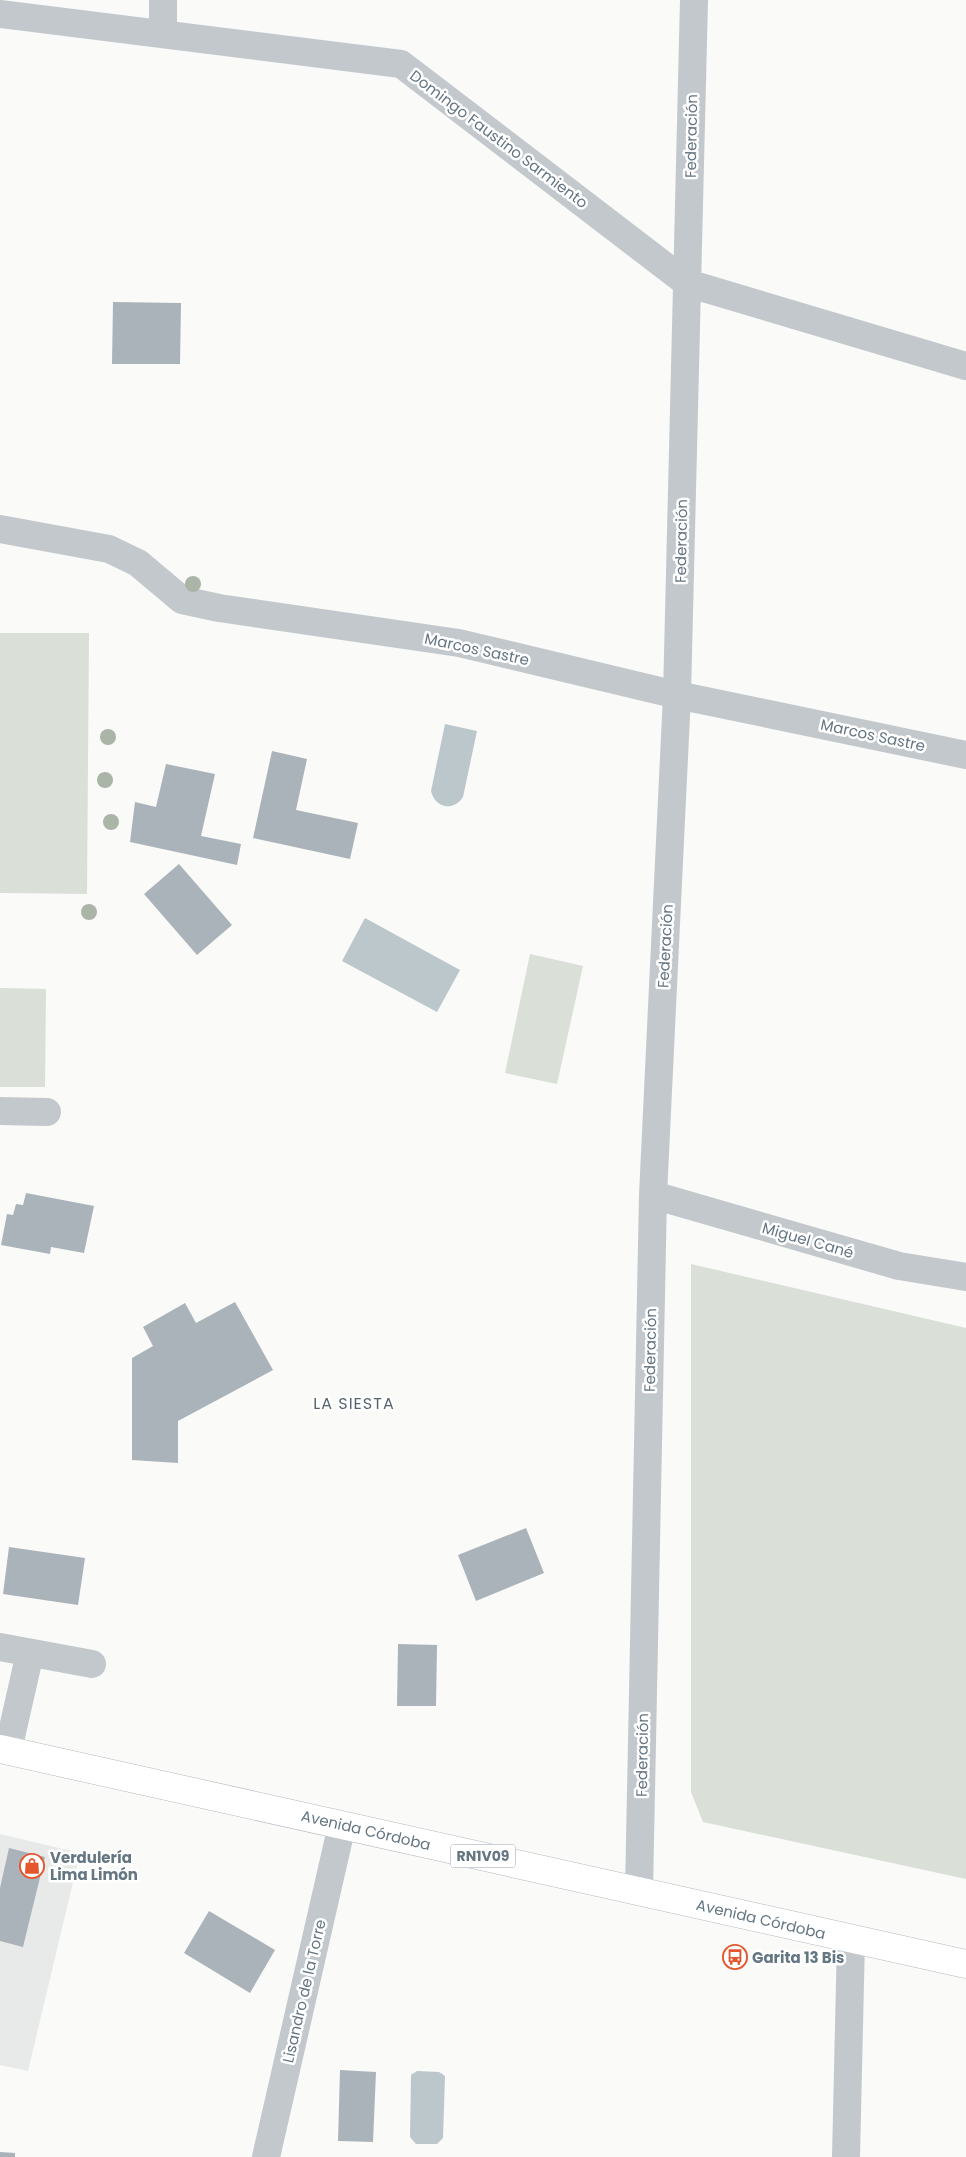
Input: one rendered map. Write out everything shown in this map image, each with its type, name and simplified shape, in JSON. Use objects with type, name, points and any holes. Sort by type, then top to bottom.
[{"type":"main road","name":"Avenida Córdoba","points":[[4,1750],[966,1964]]},
{"type":"street","points":[[163,0],[163,34]]},
{"type":"street","name":"Federación","points":[[639,1891],[653,1195],[677,695],[694,0]]},
{"type":"street","name":"Domingo Faustino Sarmiento","points":[[0,14],[401,64],[687,283],[966,366]]},
{"type":"street","name":"Marcos Sastre","points":[[0,529],[109,549],[138,563],[182,600],[219,608],[459,643],[677,695],[966,754]]},
{"type":"street","points":[[0,1111],[47,1112]]},
{"type":"street","name":"Miguel Cané","points":[[653,1195],[899,1266],[966,1277]]},
{"type":"street","points":[[0,1647],[92,1664]]},
{"type":"street","points":[[4,1750],[30,1653]]},
{"type":"street","name":"Lisandro de la Torre","points":[[266,2157],[342,1825]]},
{"type":"street","points":[[846,2157],[851,1939]]},
{"type":"shaded area","points":[[0,633],[89,633],[87,894],[0,893]]},
{"type":"shaded area","points":[[445,724],[477,731],[463,797],[459,802],[450,806],[445,806],[436,801],[431,791]]},
{"type":"shaded area","points":[[365,918],[460,970],[437,1012],[342,961]]},
{"type":"shaded area","points":[[530,954],[583,966],[557,1084],[505,1073]]},
{"type":"shaded area","points":[[0,988],[46,989],[45,1087],[0,1087]]},
{"type":"shaded area","points":[[691,1264],[966,1328],[966,1879],[703,1822],[691,1792]]},
{"type":"shaded area","points":[[0,1834],[80,1853],[28,2071],[0,2065]]},
{"type":"shaded area","points":[[417,2071],[439,2072],[445,2076],[443,2138],[437,2144],[416,2144],[410,2137],[411,2075]]},
{"type":"building","points":[[113,302],[181,303],[180,364],[112,364]]},
{"type":"building","points":[[272,751],[307,759],[296,810],[358,823],[350,859],[253,838]]},
{"type":"building","points":[[166,764],[215,774],[201,836],[241,844],[237,865],[130,842],[135,802],[156,807]]},
{"type":"building","points":[[179,864],[232,925],[197,955],[144,894]]},
{"type":"building","points":[[26,1193],[94,1206],[84,1253],[51,1247],[50,1254],[1,1245],[7,1214],[13,1215],[16,1204],[23,1205]]},
{"type":"building","points":[[235,1302],[273,1370],[178,1421],[178,1463],[132,1460],[132,1358],[153,1346],[143,1327],[185,1303],[196,1323]]},
{"type":"building","points":[[526,1528],[544,1573],[476,1601],[458,1555]]},
{"type":"building","points":[[9,1547],[85,1558],[78,1605],[3,1594]]},
{"type":"building","points":[[398,1644],[437,1645],[436,1706],[397,1706]]},
{"type":"building","points":[[9,1848],[45,1857],[23,1947],[0,1941],[0,1888]]},
{"type":"building","points":[[209,1911],[275,1950],[250,1993],[184,1953]]},
{"type":"building","points":[[340,2070],[376,2072],[373,2142],[338,2141]]},
{"type":"building","points":[[0,2152],[15,2153],[15,2157],[0,2157]]},
{"type":"place","name":"Verdulería Lima Limón","points":[[32,1866]]},
{"type":"place","name":"Garita 13 Bis","points":[[735,1957]]},
{"type":"district","name":"LA SIESTA","points":[[354,1403]]}]
